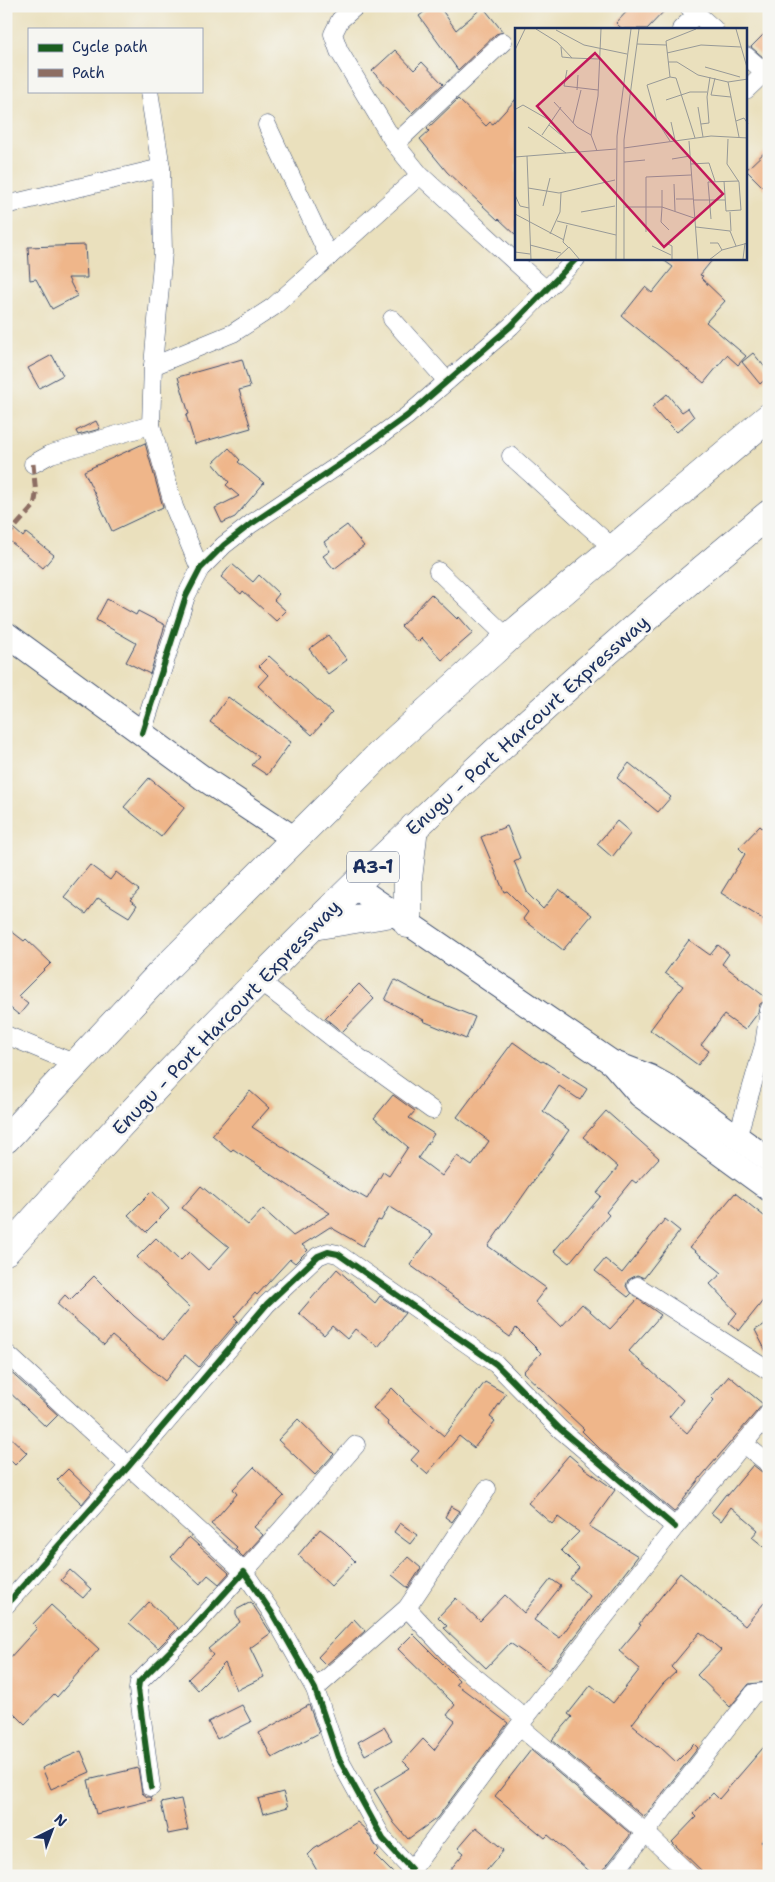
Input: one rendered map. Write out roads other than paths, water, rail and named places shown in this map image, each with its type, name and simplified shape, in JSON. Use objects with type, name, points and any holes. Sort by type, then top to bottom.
[{"type":"highway","points":[[6,1139],[159,975],[381,753],[508,638],[769,417]]},
{"type":"highway","name":"Enugu - Port Harcourt Expressway","points":[[6,1251],[109,1137],[313,926],[414,827],[666,598],[769,514]]},
{"type":"highway","points":[[313,926],[400,918],[408,879],[414,827]]},
{"type":"main road","points":[[6,634],[203,778],[295,839]]},
{"type":"main road","points":[[354,886],[611,1062],[640,1095],[769,1189]]},
{"type":"main road","points":[[611,1062],[650,1076],[668,1087],[769,1160]]},
{"type":"street","points":[[356,6],[340,20],[333,34],[339,51],[395,144],[420,175],[546,290]]},
{"type":"street","points":[[682,28],[692,10],[713,28]]},
{"type":"street","points":[[395,144],[503,42]]},
{"type":"street","points":[[748,57],[767,70],[748,88]]},
{"type":"street","points":[[149,92],[161,168],[163,252],[153,366],[151,425],[174,506],[200,569]]},
{"type":"street","points":[[267,125],[329,257]]},
{"type":"street","points":[[6,205],[161,168]]},
{"type":"street","points":[[153,366],[233,333],[273,307],[420,175]]},
{"type":"street","points":[[142,733],[186,596],[200,569],[224,545],[251,524],[345,461],[407,416],[511,326],[575,260]]},
{"type":"street","points":[[392,319],[447,381]]},
{"type":"street","points":[[33,464],[52,454],[151,425]]},
{"type":"street","points":[[511,456],[614,549]]},
{"type":"street","points":[[438,571],[508,638]]},
{"type":"street","points":[[260,981],[343,1046],[432,1110]]},
{"type":"street","points":[[737,1138],[764,1046],[769,1010]]},
{"type":"street","points":[[6,1035],[76,1064]]},
{"type":"street","points":[[6,1605],[129,1466],[266,1304],[318,1256],[328,1252],[338,1254],[496,1364],[560,1429],[675,1526]]},
{"type":"street","points":[[637,1286],[769,1371]]},
{"type":"street","points":[[6,1353],[244,1572],[272,1613],[315,1689],[338,1758],[383,1839],[409,1873],[522,1722],[675,1526],[769,1413]]},
{"type":"street","points":[[744,1444],[769,1464]]},
{"type":"street","points":[[150,1787],[138,1689],[139,1682],[244,1572],[356,1445]]},
{"type":"street","points":[[315,1689],[407,1608],[487,1489]]},
{"type":"street","points":[[407,1608],[459,1664],[691,1876]]},
{"type":"street","points":[[612,1876],[754,1694],[766,1692],[769,1694]]}]
